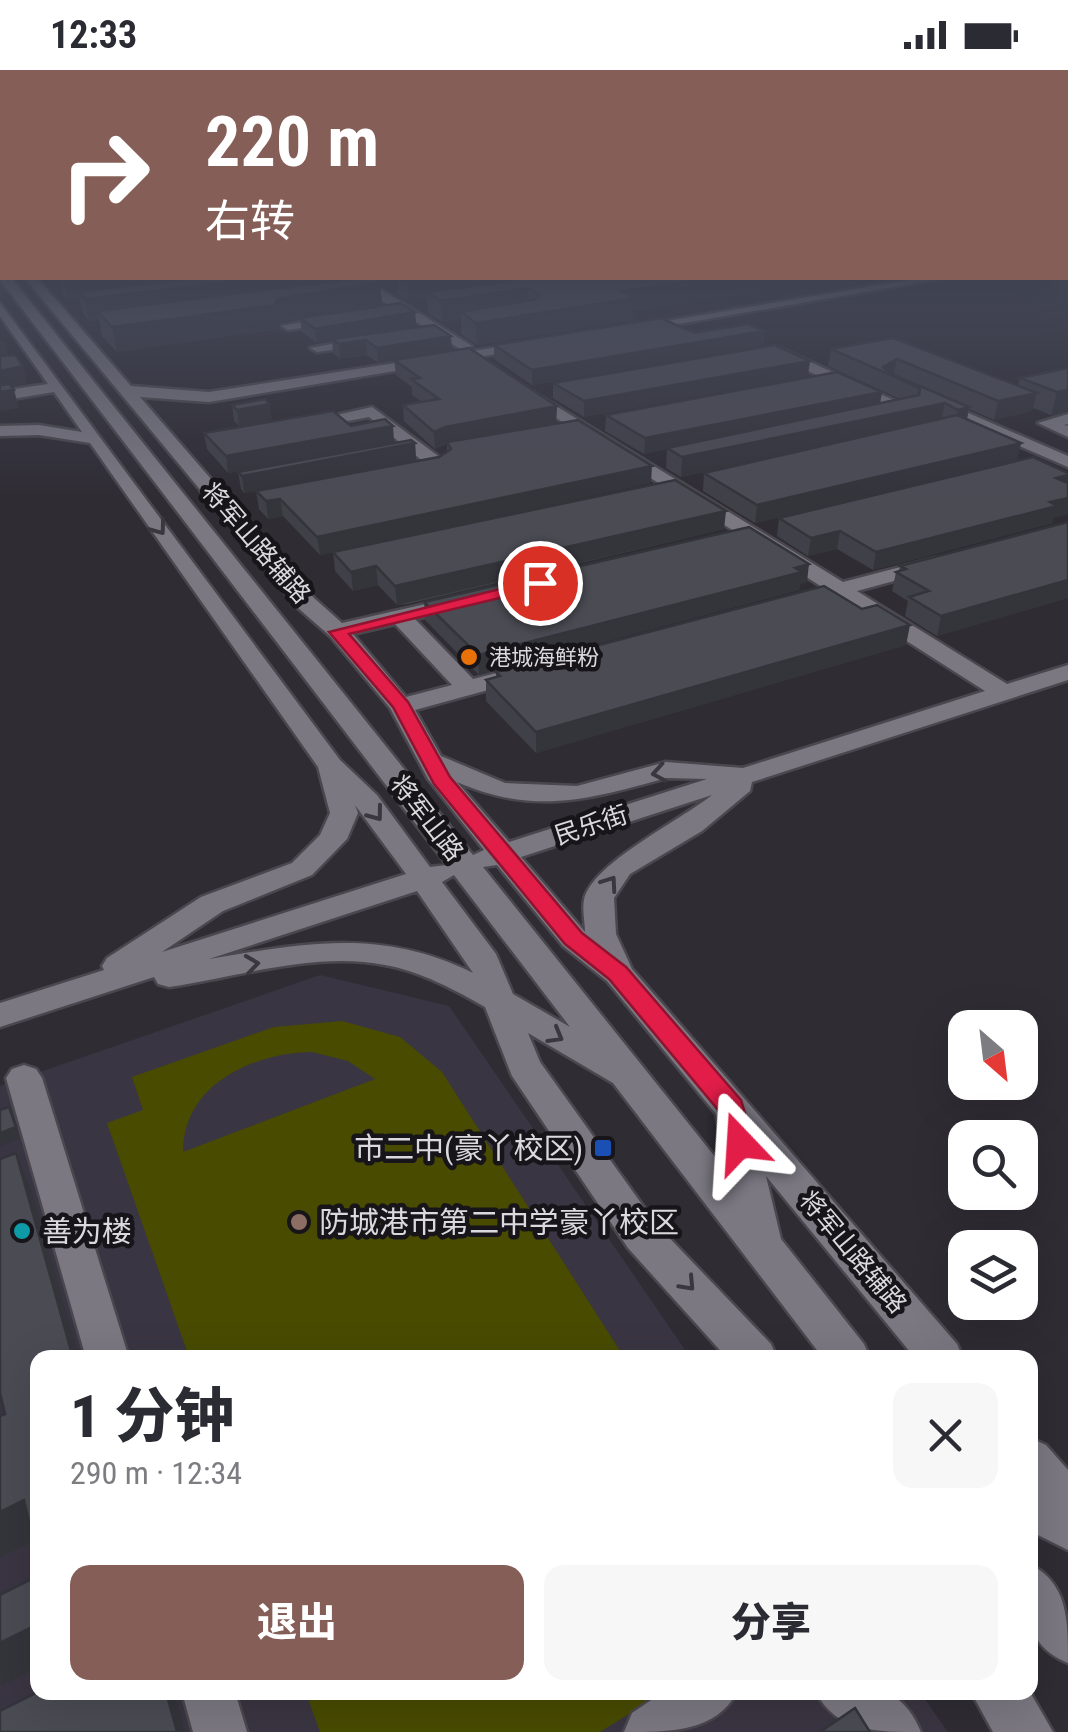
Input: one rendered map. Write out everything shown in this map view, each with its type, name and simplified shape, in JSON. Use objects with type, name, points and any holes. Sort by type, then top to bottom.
[{"type":"street","name":"将军山路辅路","points":[[27,342],[55,346],[104,364],[202,469],[306,603],[338,632],[401,706],[442,780],[503,854],[574,939],[618,973],[935,1350]]},
{"type":"street","points":[[309,342],[351,374]]},
{"type":"street","points":[[317,348],[362,342]]},
{"type":"street","points":[[455,342],[496,373],[539,393],[580,426],[650,462],[751,534],[1005,693]]},
{"type":"street","points":[[126,390],[160,396],[209,397],[548,342]]},
{"type":"street","points":[[793,342],[1068,462]]},
{"type":"street","name":"将军山路辅路","points":[[55,346],[95,439],[331,766],[367,801],[485,962],[524,1067],[642,1236],[749,1350]]},
{"type":"street","points":[[0,396],[55,346]]},
{"type":"street","points":[[2,431],[55,346]]},
{"type":"street","name":"将军山路","points":[[55,346],[843,1350]]},
{"type":"street","points":[[758,354],[776,351],[908,410],[869,418]]},
{"type":"street","points":[[800,385],[837,378]]},
{"type":"street","points":[[124,478],[173,492],[202,469],[165,418],[209,397]]},
{"type":"street","points":[[302,444],[284,428],[372,412],[384,430],[407,449],[439,465],[382,476]]},
{"type":"street","points":[[1068,418],[1046,424],[1068,432]]},
{"type":"street","points":[[2,431],[39,430],[95,439]]},
{"type":"street","points":[[640,495],[686,485]]},
{"type":"street","points":[[714,542],[788,524]]},
{"type":"street","points":[[803,599],[954,559]]},
{"type":"street","points":[[338,632],[474,599]]},
{"type":"street","points":[[400,617],[468,688]]},
{"type":"street","points":[[279,694],[280,629]]},
{"type":"street","points":[[401,706],[542,668]]},
{"type":"street","name":"民乐街","points":[[0,1015],[1005,693],[1062,679]]},
{"type":"street","points":[[353,723],[483,784],[527,794],[578,794],[666,770],[756,772]]},
{"type":"street","points":[[86,987],[212,904],[302,869],[333,840],[344,814],[331,766]]},
{"type":"street","points":[[618,973],[600,934],[599,898],[620,868],[692,824],[756,772]]},
{"type":"street","points":[[86,987],[354,950],[408,958],[501,1004],[632,1080]]},
{"type":"street","points":[[24,1078],[30,1155],[105,1350]]},
{"type":"street","points":[[732,1108],[765,1249]]},
{"type":"street","points":[[1038,1470],[1068,1506]]},
{"type":"street","points":[[1038,1509],[1068,1526]]},
{"type":"street","points":[[1038,1598],[1068,1637]]},
{"type":"street","points":[[210,1700],[220,1732]]},
{"type":"street","points":[[651,1732],[700,1700]]},
{"type":"street","points":[[855,1700],[886,1720],[894,1732]]},
{"type":"street","points":[[1004,1700],[1026,1732]]},
{"type":"shaded area","name":"防城港市第二中学豪丫校区","points":[[320,975],[449,1006],[685,1350],[30,1350],[30,1700],[926,1700],[948,1732],[0,1732],[0,1086]]},
{"type":"shaded area","points":[[342,1021],[400,1037],[442,1072],[620,1350],[187,1350],[107,1123],[143,1110],[132,1077],[274,1027]],"holes":[[[312,1052],[348,1061],[375,1079],[183,1152],[186,1128],[195,1108],[208,1091],[245,1066],[267,1058]]]},
{"type":"shaded area","points":[[309,1700],[652,1700],[600,1732],[320,1732]]},
{"type":"building","points":[[368,342],[417,342],[377,348]]},
{"type":"building","points":[[515,342],[701,342],[532,370],[494,345]]},
{"type":"building","points":[[873,342],[902,342],[1037,393],[998,401],[897,359],[883,367],[969,407],[958,410],[945,403],[682,457],[667,448],[919,395],[920,388],[831,349]]},
{"type":"building","points":[[775,345],[810,361],[584,401],[553,383]]},
{"type":"building","points":[[469,348],[557,406],[434,432],[403,405],[439,399],[411,379],[420,378],[394,360]]},
{"type":"building","points":[[15,355],[23,366],[0,371],[0,356]]},
{"type":"building","points":[[1068,368],[1068,390],[1057,392],[1020,378]]},
{"type":"building","points":[[837,372],[882,392],[645,438],[606,415]]},
{"type":"building","points":[[10,384],[14,390],[0,392],[0,385]]},
{"type":"building","points":[[265,399],[270,404],[237,410],[232,405]]},
{"type":"building","points":[[333,411],[351,426],[385,419],[393,426],[226,456],[204,433]]},
{"type":"building","points":[[957,415],[1021,443],[757,505],[704,473]]},
{"type":"building","points":[[578,420],[652,466],[317,537],[280,499],[266,501],[256,491],[439,457],[451,449],[447,442]]},
{"type":"building","points":[[411,440],[415,443],[242,476],[238,472]]},
{"type":"building","points":[[1033,457],[1068,473],[1056,478],[1068,483],[1068,498],[1050,502],[1057,506],[876,552],[840,531],[811,538],[779,518]]},
{"type":"building","points":[[675,480],[726,511],[395,586],[376,566],[351,572],[333,552]]},
{"type":"building","points":[[1068,522],[1068,580],[941,616],[909,597],[929,591],[896,572],[906,569],[900,566]]},
{"type":"building","points":[[749,527],[809,564],[795,568],[802,572],[478,655],[424,602]]},
{"type":"building","points":[[824,586],[862,609],[877,605],[910,625],[536,732],[486,680],[500,676],[496,672]]},
{"type":"building","points":[[9,1107],[16,1127],[0,1133],[0,1110]]},
{"type":"building","points":[[16,1153],[71,1350],[30,1350],[30,1526],[24,1500],[0,1512],[0,1416],[5,1414],[0,1393],[0,1159]]},
{"type":"building","points":[[30,1580],[30,1628],[0,1643],[0,1595]]},
{"type":"building","points":[[30,1696],[30,1700],[168,1700],[177,1732],[0,1732],[0,1711]]},
{"type":"building","points":[[855,1708],[870,1732],[820,1732]]},
{"type":"place","name":"港城海鲜粉","points":[[469,657]]},
{"type":"place","name":"市二中(豪丫校区)","points":[[603,1148]]},
{"type":"place","name":"防城港市第二中学豪丫校区","points":[[299,1222]]},
{"type":"place","name":"善为楼","points":[[22,1231]]},
{"type":"route","points":[[540,583],[338,632],[401,706],[442,780],[574,939],[618,973],[732,1108],[740,1143]]}]
